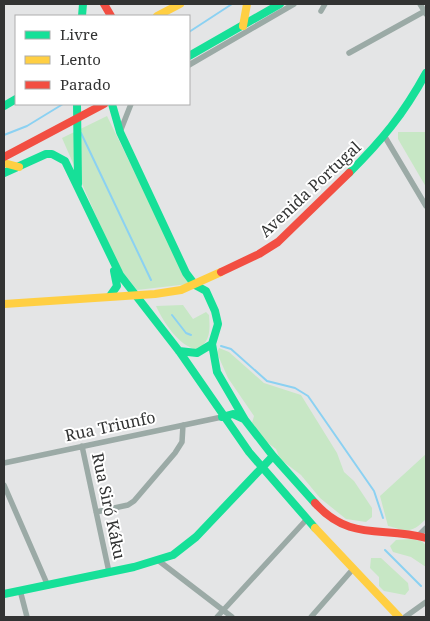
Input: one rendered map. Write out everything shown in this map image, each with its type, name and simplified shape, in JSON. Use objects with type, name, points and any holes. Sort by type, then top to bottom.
[{"type":"main road","points":[[103,4],[110,15]]},
{"type":"main road","points":[[159,15],[180,4]]},
{"type":"main road","points":[[243,26],[247,4]]},
{"type":"main road","points":[[190,55],[280,4]]},
{"type":"main road","name":"Avenida Portugal","points":[[4,304],[181,290],[259,254],[278,242],[385,137],[406,108],[426,73]]},
{"type":"main road","points":[[4,106],[15,100]]},
{"type":"main road","points":[[77,105],[78,188]]},
{"type":"main road","points":[[4,157],[102,105]]},
{"type":"main road","points":[[112,105],[120,132],[186,273],[195,285],[206,291],[215,310],[218,324],[212,344],[216,372],[245,420],[273,456],[328,517],[338,523],[368,532],[423,536]]},
{"type":"main road","points":[[4,173],[46,154],[52,154],[65,161],[112,264],[117,286],[110,296]]},
{"type":"main road","points":[[4,163],[19,167]]},
{"type":"main road","points":[[112,264],[179,351],[222,417],[261,467],[307,519],[400,617]]},
{"type":"main road","points":[[179,351],[196,354],[203,352],[212,344]]},
{"type":"main road","points":[[222,417],[233,414],[245,420]]},
{"type":"main road","points":[[4,594],[159,561],[173,555],[196,537],[273,456]]},
{"type":"street","points":[[190,64],[294,4]]},
{"type":"street","points":[[321,11],[325,4]]},
{"type":"street","points":[[349,53],[425,13],[420,4]]},
{"type":"street","points":[[120,132],[131,105]]},
{"type":"street","points":[[385,137],[426,206]]},
{"type":"street","name":"Rua Triunfo","points":[[4,463],[222,417]]},
{"type":"street","points":[[96,512],[128,505],[134,501],[179,447],[183,436],[183,425]]},
{"type":"street","name":"Rua Siró Káku","points":[[82,446],[109,572]]},
{"type":"street","points":[[4,484],[48,586]]},
{"type":"street","points":[[217,617],[307,519]]},
{"type":"street","points":[[423,536],[426,528]]},
{"type":"street","points":[[159,561],[232,617]]},
{"type":"street","points":[[311,617],[354,569]]},
{"type":"street","points":[[20,590],[26,617]]},
{"type":"street","points":[[405,617],[426,602]]},
{"type":"green space","points":[[107,116],[189,284],[137,290],[118,266],[62,138]]},
{"type":"green space","points":[[398,132],[426,132],[426,187],[398,139]]},
{"type":"green space","points":[[183,305],[193,319],[206,312],[209,315],[207,339],[202,347],[197,350],[184,343],[172,332],[156,306]]},
{"type":"green space","points":[[219,348],[229,352],[264,383],[301,395],[337,453],[344,472],[354,481],[372,508],[372,517],[366,522],[346,519],[320,498],[301,475],[280,459],[276,449],[264,440],[252,423],[254,416],[228,378],[217,353]]},
{"type":"green space","points":[[426,454],[426,519],[416,527],[408,530],[388,526],[380,496]]},
{"type":"green space","points":[[410,539],[421,541],[426,545],[426,567],[411,557],[393,552],[390,546],[396,540]]},
{"type":"green space","points":[[371,558],[381,558],[408,583],[409,590],[405,595],[384,591],[379,586],[379,577],[370,568]]},
{"type":"waterway","points":[[190,31],[232,4]]},
{"type":"waterway","points":[[4,135],[27,126],[61,105]]},
{"type":"waterway","points":[[81,133],[151,280]]},
{"type":"waterway","points":[[172,315],[186,333],[191,335]]},
{"type":"waterway","points":[[221,346],[231,349],[267,381],[295,388],[308,396],[374,491],[383,518]]},
{"type":"waterway","points":[[385,550],[421,586]]},
{"type":"traffic: fast","points":[[82,15],[83,4]]},
{"type":"traffic: fast","points":[[190,55],[280,4]]},
{"type":"traffic: fast","points":[[349,173],[391,126],[409,102],[426,73]]},
{"type":"traffic: fast","points":[[4,106],[15,100]]},
{"type":"traffic: fast","points":[[77,105],[78,184]]},
{"type":"traffic: fast","points":[[112,105],[120,132],[186,273],[195,285],[206,291],[215,311],[218,324],[212,344],[217,372],[245,420],[273,456],[315,503]]},
{"type":"traffic: fast","points":[[4,173],[46,154],[52,154],[65,161],[120,275],[179,351],[249,452],[315,528]]},
{"type":"traffic: fast","points":[[110,296],[117,286],[114,271]]},
{"type":"traffic: fast","points":[[179,351],[197,353],[212,344]]},
{"type":"traffic: fast","points":[[222,417],[233,414],[244,419]]},
{"type":"traffic: fast","points":[[4,594],[134,567],[173,555],[196,537],[273,456]]},
{"type":"traffic: slow","points":[[159,15],[180,4]]},
{"type":"traffic: slow","points":[[243,26],[247,4]]},
{"type":"traffic: slow","points":[[4,163],[19,167]]},
{"type":"traffic: slow","points":[[4,304],[155,294],[181,290],[221,272]]},
{"type":"traffic: slow","points":[[315,528],[399,617]]},
{"type":"traffic: jam","points":[[104,4],[110,15]]},
{"type":"traffic: jam","points":[[4,157],[102,105]]},
{"type":"traffic: jam","points":[[221,272],[259,254],[278,242],[349,173]]},
{"type":"traffic: jam","points":[[315,503],[328,515],[354,528],[426,538]]}]
